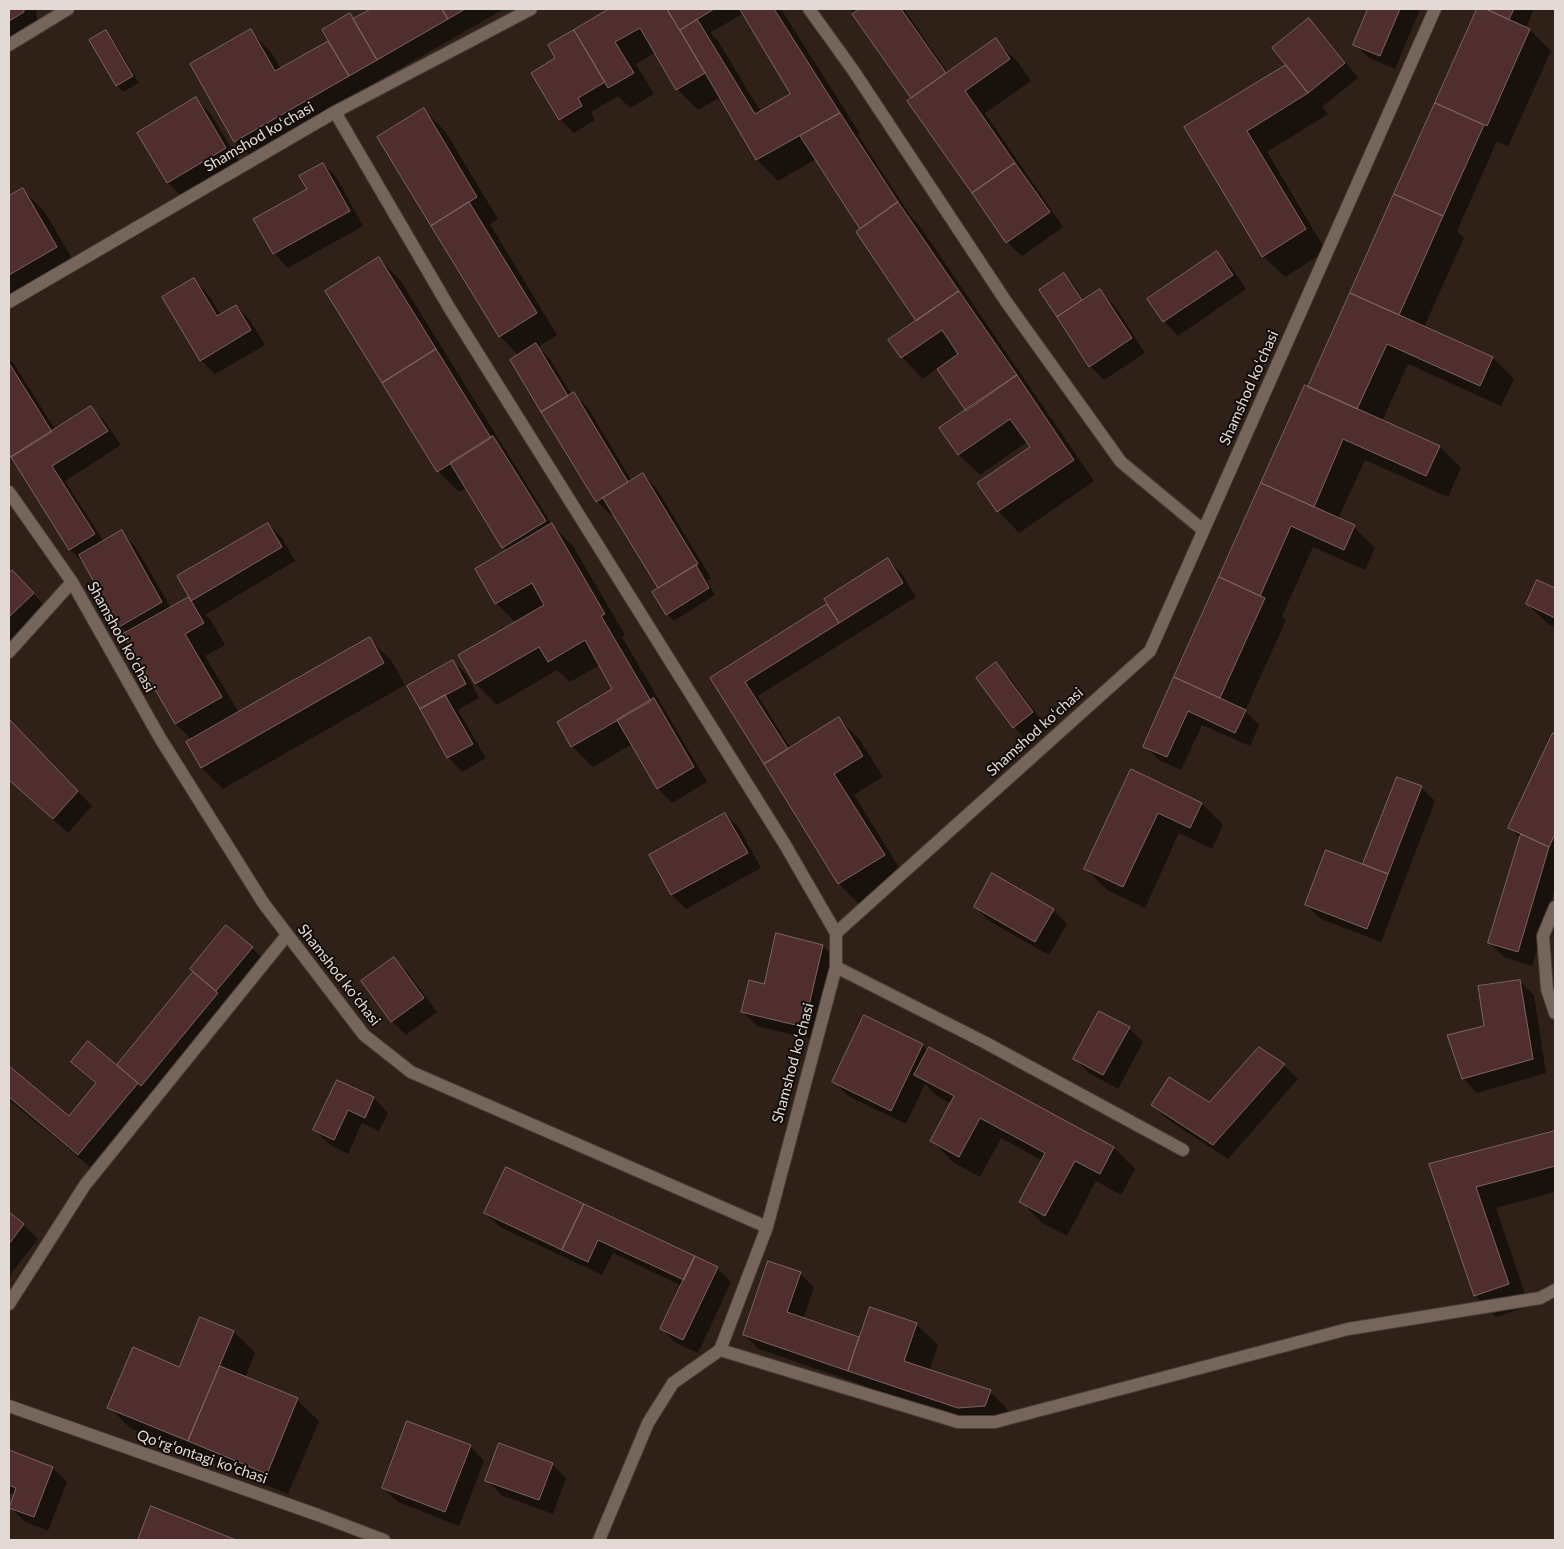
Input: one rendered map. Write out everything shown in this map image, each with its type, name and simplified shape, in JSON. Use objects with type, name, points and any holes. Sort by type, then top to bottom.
[{"type":"street","points":[[9,45],[68,9]]},
{"type":"street","name":"Shamshod koʻchasi","points":[[9,302],[335,112],[531,9]]},
{"type":"street","points":[[809,9],[853,70],[1007,303],[1121,462],[1203,530]]},
{"type":"street","name":"Shamshod koʻchasi","points":[[9,492],[72,582],[160,738],[264,904],[364,1035],[411,1072],[766,1227],[836,967],[836,933],[1150,651],[1435,9]]},
{"type":"street","points":[[335,112],[450,309],[773,826],[836,933]]},
{"type":"street","points":[[9,652],[72,582]]},
{"type":"street","points":[[1555,907],[1543,936],[1547,989],[1555,1013]]},
{"type":"street","points":[[9,1304],[85,1185],[287,935]]},
{"type":"street","points":[[836,967],[986,1043],[1183,1150]]},
{"type":"street","points":[[599,1540],[648,1423],[673,1383],[720,1350],[766,1227]]},
{"type":"street","points":[[720,1350],[958,1422],[995,1422],[1348,1329],[1540,1298],[1555,1290]]},
{"type":"street","name":"Qoʻrgʻontagi koʻchasi","points":[[9,1406],[384,1540]]},
{"type":"building","points":[[9,9],[24,9],[24,12],[9,21]]},
{"type":"building","points":[[371,9],[442,9],[448,19],[377,60],[353,19]]},
{"type":"building","points":[[442,9],[465,9],[448,19]]},
{"type":"building","points":[[609,9],[667,9],[705,73],[676,90],[640,28],[615,42],[634,73],[608,88],[574,30]]},
{"type":"building","points":[[667,9],[714,9],[680,30]]},
{"type":"building","points":[[740,9],[774,9],[840,113],[756,160],[680,30],[697,19],[755,114],[790,94]]},
{"type":"building","points":[[860,9],[901,9],[946,73],[911,98],[852,14]]},
{"type":"building","points":[[1368,9],[1400,9],[1380,56],[1353,45]]},
{"type":"building","points":[[1477,9],[1486,9],[1530,29],[1487,126],[1435,103]]},
{"type":"building","points":[[1486,9],[1514,9],[1509,19]]},
{"type":"building","points":[[350,13],[377,60],[349,76],[322,30]]},
{"type":"building","points":[[1309,18],[1345,63],[1308,93],[1272,48]]},
{"type":"building","points":[[251,29],[275,71],[328,41],[349,76],[234,142],[190,64]]},
{"type":"building","points":[[106,30],[133,76],[116,86],[89,40]]},
{"type":"building","points":[[574,30],[605,82],[578,98],[582,106],[559,120],[531,73],[555,58],[548,45]]},
{"type":"building","points":[[996,38],[1010,59],[965,91],[1015,163],[972,193],[907,101]]},
{"type":"building","points":[[1286,65],[1308,93],[1247,131],[1306,229],[1262,257],[1184,127]]},
{"type":"building","points":[[196,97],[226,148],[167,183],[137,133]]},
{"type":"building","points":[[1435,103],[1484,125],[1443,216],[1394,194]]},
{"type":"building","points":[[424,108],[477,197],[431,226],[377,137]]},
{"type":"building","points":[[840,113],[898,202],[860,229],[800,136]]},
{"type":"building","points":[[323,163],[350,211],[273,254],[253,219],[307,189],[299,176]]},
{"type":"building","points":[[1015,163],[1050,212],[1006,243],[972,193]]},
{"type":"building","points":[[23,188],[57,247],[9,275],[9,196]]},
{"type":"building","points":[[1394,194],[1443,216],[1399,315],[1350,293]]},
{"type":"building","points":[[469,202],[537,313],[499,337],[431,226]]},
{"type":"building","points":[[898,202],[959,291],[916,321],[856,232]]},
{"type":"building","points":[[1217,251],[1233,275],[1163,322],[1147,299]]},
{"type":"building","points":[[379,257],[436,349],[382,383],[325,291]]},
{"type":"building","points":[[1064,273],[1082,300],[1057,317],[1039,290]]},
{"type":"building","points":[[194,278],[217,316],[236,305],[251,330],[200,361],[162,297]]},
{"type":"building","points":[[1100,289],[1132,338],[1089,367],[1057,317]]},
{"type":"building","points":[[959,291],[1017,375],[966,411],[937,369],[958,354],[942,330],[901,358],[888,340]]},
{"type":"building","points":[[1350,293],[1493,357],[1480,386],[1387,344],[1357,409],[1308,387]]},
{"type":"building","points":[[536,343],[568,396],[541,412],[510,360]]},
{"type":"building","points":[[436,349],[491,438],[437,472],[382,383]]},
{"type":"building","points":[[9,363],[52,432],[11,457],[9,454]]},
{"type":"building","points":[[1017,375],[1074,460],[997,512],[977,483],[1030,447],[1010,419],[958,455],[939,428]]},
{"type":"building","points":[[1305,385],[1440,446],[1426,476],[1343,439],[1314,507],[1261,483]]},
{"type":"building","points":[[574,392],[628,482],[596,502],[541,412]]},
{"type":"building","points":[[91,406],[108,431],[52,466],[95,534],[69,550],[11,457]]},
{"type":"building","points":[[493,436],[546,521],[502,548],[450,463]]},
{"type":"building","points":[[643,473],[698,564],[658,588],[603,498]]},
{"type":"building","points":[[1261,483],[1355,525],[1344,550],[1291,526],[1260,596],[1219,577]]},
{"type":"building","points":[[268,523],[282,547],[191,601],[177,576]]},
{"type":"building","points":[[552,523],[605,614],[601,616],[651,701],[571,747],[557,722],[612,689],[585,640],[548,662],[539,647],[475,684],[458,655],[544,605],[532,583],[495,604],[475,569]]},
{"type":"building","points":[[122,530],[162,602],[119,627],[79,555]]},
{"type":"building","points":[[888,558],[903,583],[839,623],[824,599]]},
{"type":"building","points":[[696,565],[709,588],[666,615],[652,592]]},
{"type":"building","points":[[12,570],[34,593],[9,617],[9,573]]},
{"type":"building","points":[[1219,577],[1265,598],[1220,698],[1174,677]]},
{"type":"building","points":[[1537,580],[1555,588],[1555,618],[1526,604]]},
{"type":"building","points":[[189,597],[204,623],[185,634],[222,697],[175,724],[123,634]]},
{"type":"building","points":[[827,604],[839,623],[745,682],[788,749],[764,764],[710,678]]},
{"type":"building","points":[[370,637],[384,663],[201,768],[186,742]]},
{"type":"building","points":[[453,660],[466,684],[420,709],[407,686]]},
{"type":"building","points":[[996,662],[1033,712],[1013,728],[976,678]]},
{"type":"building","points":[[1174,677],[1246,710],[1235,733],[1188,711],[1167,757],[1143,747]]},
{"type":"building","points":[[445,695],[473,744],[447,758],[420,709]]},
{"type":"building","points":[[654,698],[694,767],[657,789],[617,720]]},
{"type":"building","points":[[839,717],[863,756],[834,774],[885,855],[838,884],[764,764]]},
{"type":"building","points":[[9,719],[78,791],[53,819],[9,780]]},
{"type":"building","points":[[1553,733],[1555,734],[1555,834],[1549,847],[1508,828]]},
{"type":"building","points":[[1131,769],[1202,803],[1190,828],[1158,813],[1123,887],[1084,869]]},
{"type":"building","points":[[1397,777],[1422,786],[1388,874],[1363,864]]},
{"type":"building","points":[[725,813],[748,853],[671,895],[649,855]]},
{"type":"building","points":[[1521,834],[1549,847],[1518,952],[1488,943]]},
{"type":"building","points":[[1326,850],[1388,874],[1367,929],[1305,905]]},
{"type":"building","points":[[992,873],[1054,909],[1035,942],[974,907]]},
{"type":"building","points":[[226,925],[253,947],[216,991],[190,969]]},
{"type":"building","points":[[776,933],[823,945],[804,1027],[741,1012],[749,980],[764,984]]},
{"type":"building","points":[[394,957],[424,998],[391,1022],[361,981]]},
{"type":"building","points":[[193,972],[218,993],[141,1086],[117,1065]]},
{"type":"building","points":[[1520,980],[1533,1059],[1462,1079],[1447,1035],[1484,1026],[1478,986]]},
{"type":"building","points":[[1099,1011],[1130,1027],[1103,1075],[1073,1059]]},
{"type":"building","points":[[864,1015],[923,1044],[891,1111],[832,1082]]},
{"type":"building","points":[[88,1041],[138,1083],[78,1155],[9,1097],[9,1066],[69,1116],[96,1083],[71,1062]]},
{"type":"building","points":[[929,1047],[1114,1147],[1100,1174],[1075,1161],[1045,1216],[1019,1202],[1045,1153],[980,1118],[959,1157],[930,1141],[954,1096],[914,1075]]},
{"type":"building","points":[[1259,1047],[1285,1064],[1213,1145],[1151,1105],[1169,1077],[1209,1102]]},
{"type":"building","points":[[337,1080],[374,1097],[365,1118],[348,1110],[334,1140],[313,1130]]},
{"type":"building","points":[[1555,1131],[1555,1166],[1476,1187],[1509,1284],[1474,1296],[1429,1164]]},
{"type":"building","points":[[506,1167],[584,1204],[562,1250],[484,1213]]},
{"type":"building","points":[[584,1204],[695,1256],[684,1280],[598,1240],[588,1262],[562,1250]]},
{"type":"building","points":[[9,1212],[24,1224],[9,1244]]},
{"type":"building","points":[[695,1256],[718,1267],[683,1340],[660,1329]]},
{"type":"building","points":[[768,1261],[801,1272],[787,1312],[859,1337],[848,1371],[743,1335]]},
{"type":"building","points":[[870,1307],[917,1323],[904,1361],[991,1390],[985,1406],[958,1408],[848,1371]]},
{"type":"building","points":[[200,1317],[234,1331],[188,1441],[107,1408],[133,1347],[179,1367]]},
{"type":"building","points":[[220,1366],[298,1398],[267,1474],[188,1441]]},
{"type":"building","points":[[407,1421],[471,1445],[445,1512],[382,1488]]},
{"type":"building","points":[[499,1443],[553,1463],[539,1500],[485,1481]]},
{"type":"building","points":[[9,1450],[53,1467],[34,1517],[9,1508],[16,1488],[9,1485]]},
{"type":"building","points":[[151,1506],[236,1540],[138,1540]]}]
